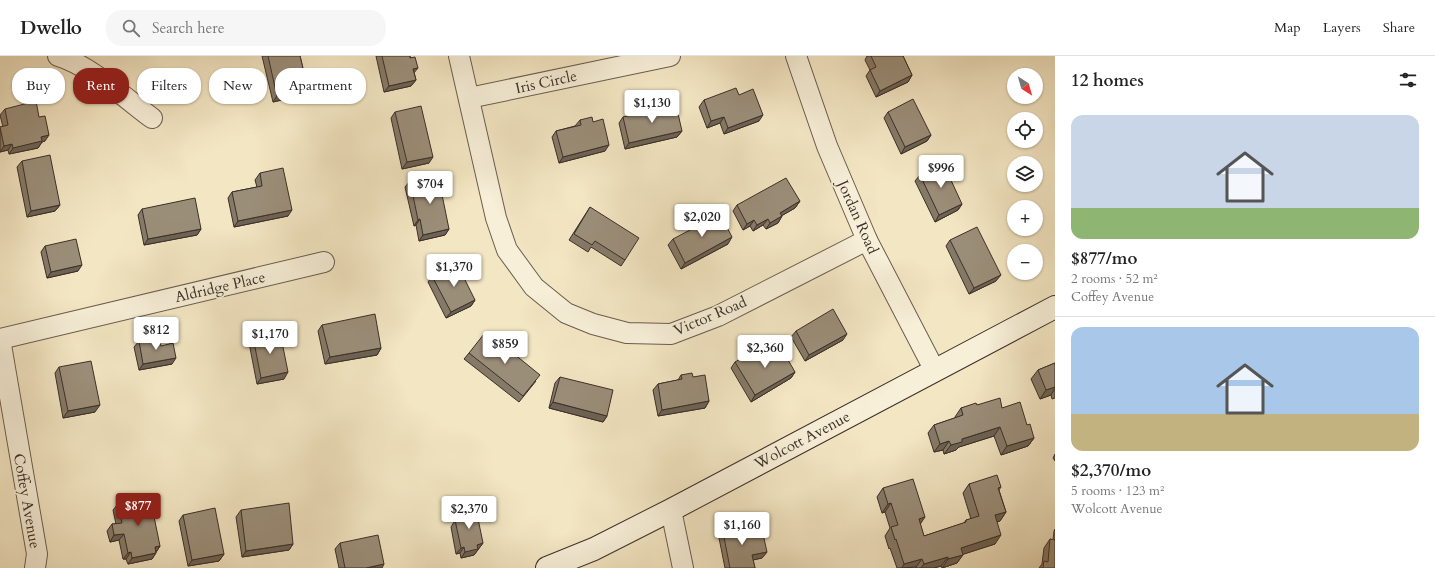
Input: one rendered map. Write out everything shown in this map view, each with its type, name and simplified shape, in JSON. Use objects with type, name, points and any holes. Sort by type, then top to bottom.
[{"type":"main road","name":"Wolcott Avenue","points":[[547,568],[594,549],[671,510],[1055,307]]},
{"type":"street","points":[[58,56],[66,58],[99,77],[152,118]]},
{"type":"street","name":"Victor Road","points":[[460,56],[496,218],[507,250],[534,287],[566,313],[593,324],[627,333],[671,334],[718,316],[867,240]]},
{"type":"street","name":"Iris Circle","points":[[469,98],[670,56]]},
{"type":"street","name":"Jordan Road","points":[[796,56],[827,146],[867,240],[936,371]]},
{"type":"street","name":"Aldridge Place","points":[[0,339],[324,262]]},
{"type":"street","name":"Coffey Avenue","points":[[0,339],[37,554],[35,568]]},
{"type":"street","points":[[671,510],[683,568]]},
{"type":"building","points":[[268,56],[300,56],[303,68],[275,68],[275,87]]},
{"type":"building","points":[[382,56],[415,57],[418,68],[413,69],[416,80],[389,86]]},
{"type":"building","points":[[871,56],[903,56],[912,75],[880,91],[870,70],[876,67]]},
{"type":"building","points":[[736,88],[739,95],[753,89],[763,115],[728,128],[724,117],[711,121],[704,100]]},
{"type":"building","points":[[913,99],[931,135],[905,147],[888,112]]},
{"type":"building","points":[[24,104],[37,104],[39,117],[45,116],[49,135],[41,137],[42,141],[13,148],[12,144],[4,146],[0,127],[8,125],[5,109]]},
{"type":"building","points":[[676,105],[682,131],[629,143],[623,117]]},
{"type":"building","points":[[421,106],[433,157],[407,162],[395,112]]},
{"type":"building","points":[[592,117],[593,122],[603,119],[609,145],[563,157],[556,131],[581,125],[580,120]]},
{"type":"building","points":[[50,155],[60,205],[31,211],[22,161]]},
{"type":"building","points":[[943,163],[962,204],[939,215],[920,175]]},
{"type":"building","points":[[283,168],[292,210],[238,221],[232,192],[262,186],[260,173]]},
{"type":"building","points":[[438,175],[449,229],[423,235],[420,219],[418,220],[410,181]]},
{"type":"building","points":[[786,178],[800,201],[780,213],[782,216],[770,223],[768,219],[757,225],[754,220],[747,224],[737,205]]},
{"type":"building","points":[[195,198],[201,229],[148,239],[142,209]]},
{"type":"building","points":[[590,207],[639,238],[625,260],[595,241],[592,245],[574,234]]},
{"type":"building","points":[[720,214],[732,237],[685,263],[673,239]]},
{"type":"building","points":[[977,227],[1001,275],[974,288],[950,240]]},
{"type":"building","points":[[76,239],[82,265],[51,272],[45,246]]},
{"type":"building","points":[[457,264],[475,300],[451,312],[432,276]]},
{"type":"building","points":[[833,309],[847,334],[809,355],[796,331]]},
{"type":"building","points":[[375,314],[381,348],[330,357],[322,325]]},
{"type":"building","points":[[280,332],[288,372],[261,378],[253,337]]},
{"type":"building","points":[[484,334],[500,348],[503,345],[540,375],[523,396],[469,353]]},
{"type":"building","points":[[159,337],[161,346],[173,343],[176,358],[143,364],[139,341]]},
{"type":"building","points":[[780,346],[795,372],[755,395],[735,362],[758,349],[762,356]]},
{"type":"building","points":[[91,361],[100,405],[68,411],[59,367]]},
{"type":"building","points":[[1055,363],[1055,387],[1046,390],[1038,370]]},
{"type":"building","points":[[692,373],[693,377],[705,375],[709,401],[662,410],[658,384],[682,379],[681,375]]},
{"type":"building","points":[[560,377],[613,390],[607,416],[553,402]]},
{"type":"building","points":[[1000,398],[1002,408],[1020,402],[1027,425],[1030,424],[1034,438],[1007,446],[1000,427],[962,439],[962,442],[951,445],[949,441],[940,444],[934,425],[963,415],[961,408]]},
{"type":"building","points":[[997,475],[1001,487],[998,488],[1006,512],[995,515],[1001,535],[961,548],[963,555],[948,559],[948,557],[924,564],[922,559],[904,564],[891,527],[898,525],[891,503],[888,504],[883,488],[913,479],[925,517],[919,519],[924,536],[979,516],[969,484]]},
{"type":"building","points":[[150,497],[160,546],[155,547],[156,553],[132,558],[131,552],[128,553],[124,534],[114,535],[112,524],[122,523],[118,504]]},
{"type":"building","points":[[289,503],[293,544],[246,551],[241,510]]},
{"type":"building","points":[[215,508],[224,554],[192,560],[183,515]]},
{"type":"building","points":[[476,509],[483,543],[477,545],[478,549],[465,552],[464,547],[461,548],[455,520],[459,520],[458,513]]},
{"type":"building","points":[[747,522],[750,537],[763,534],[767,552],[752,555],[755,568],[730,568],[722,527]]},
{"type":"building","points":[[378,535],[384,564],[366,568],[345,568],[340,543]]},
{"type":"building","points":[[1050,539],[1055,540],[1055,568],[1043,568],[1044,561],[1048,562]]}]
